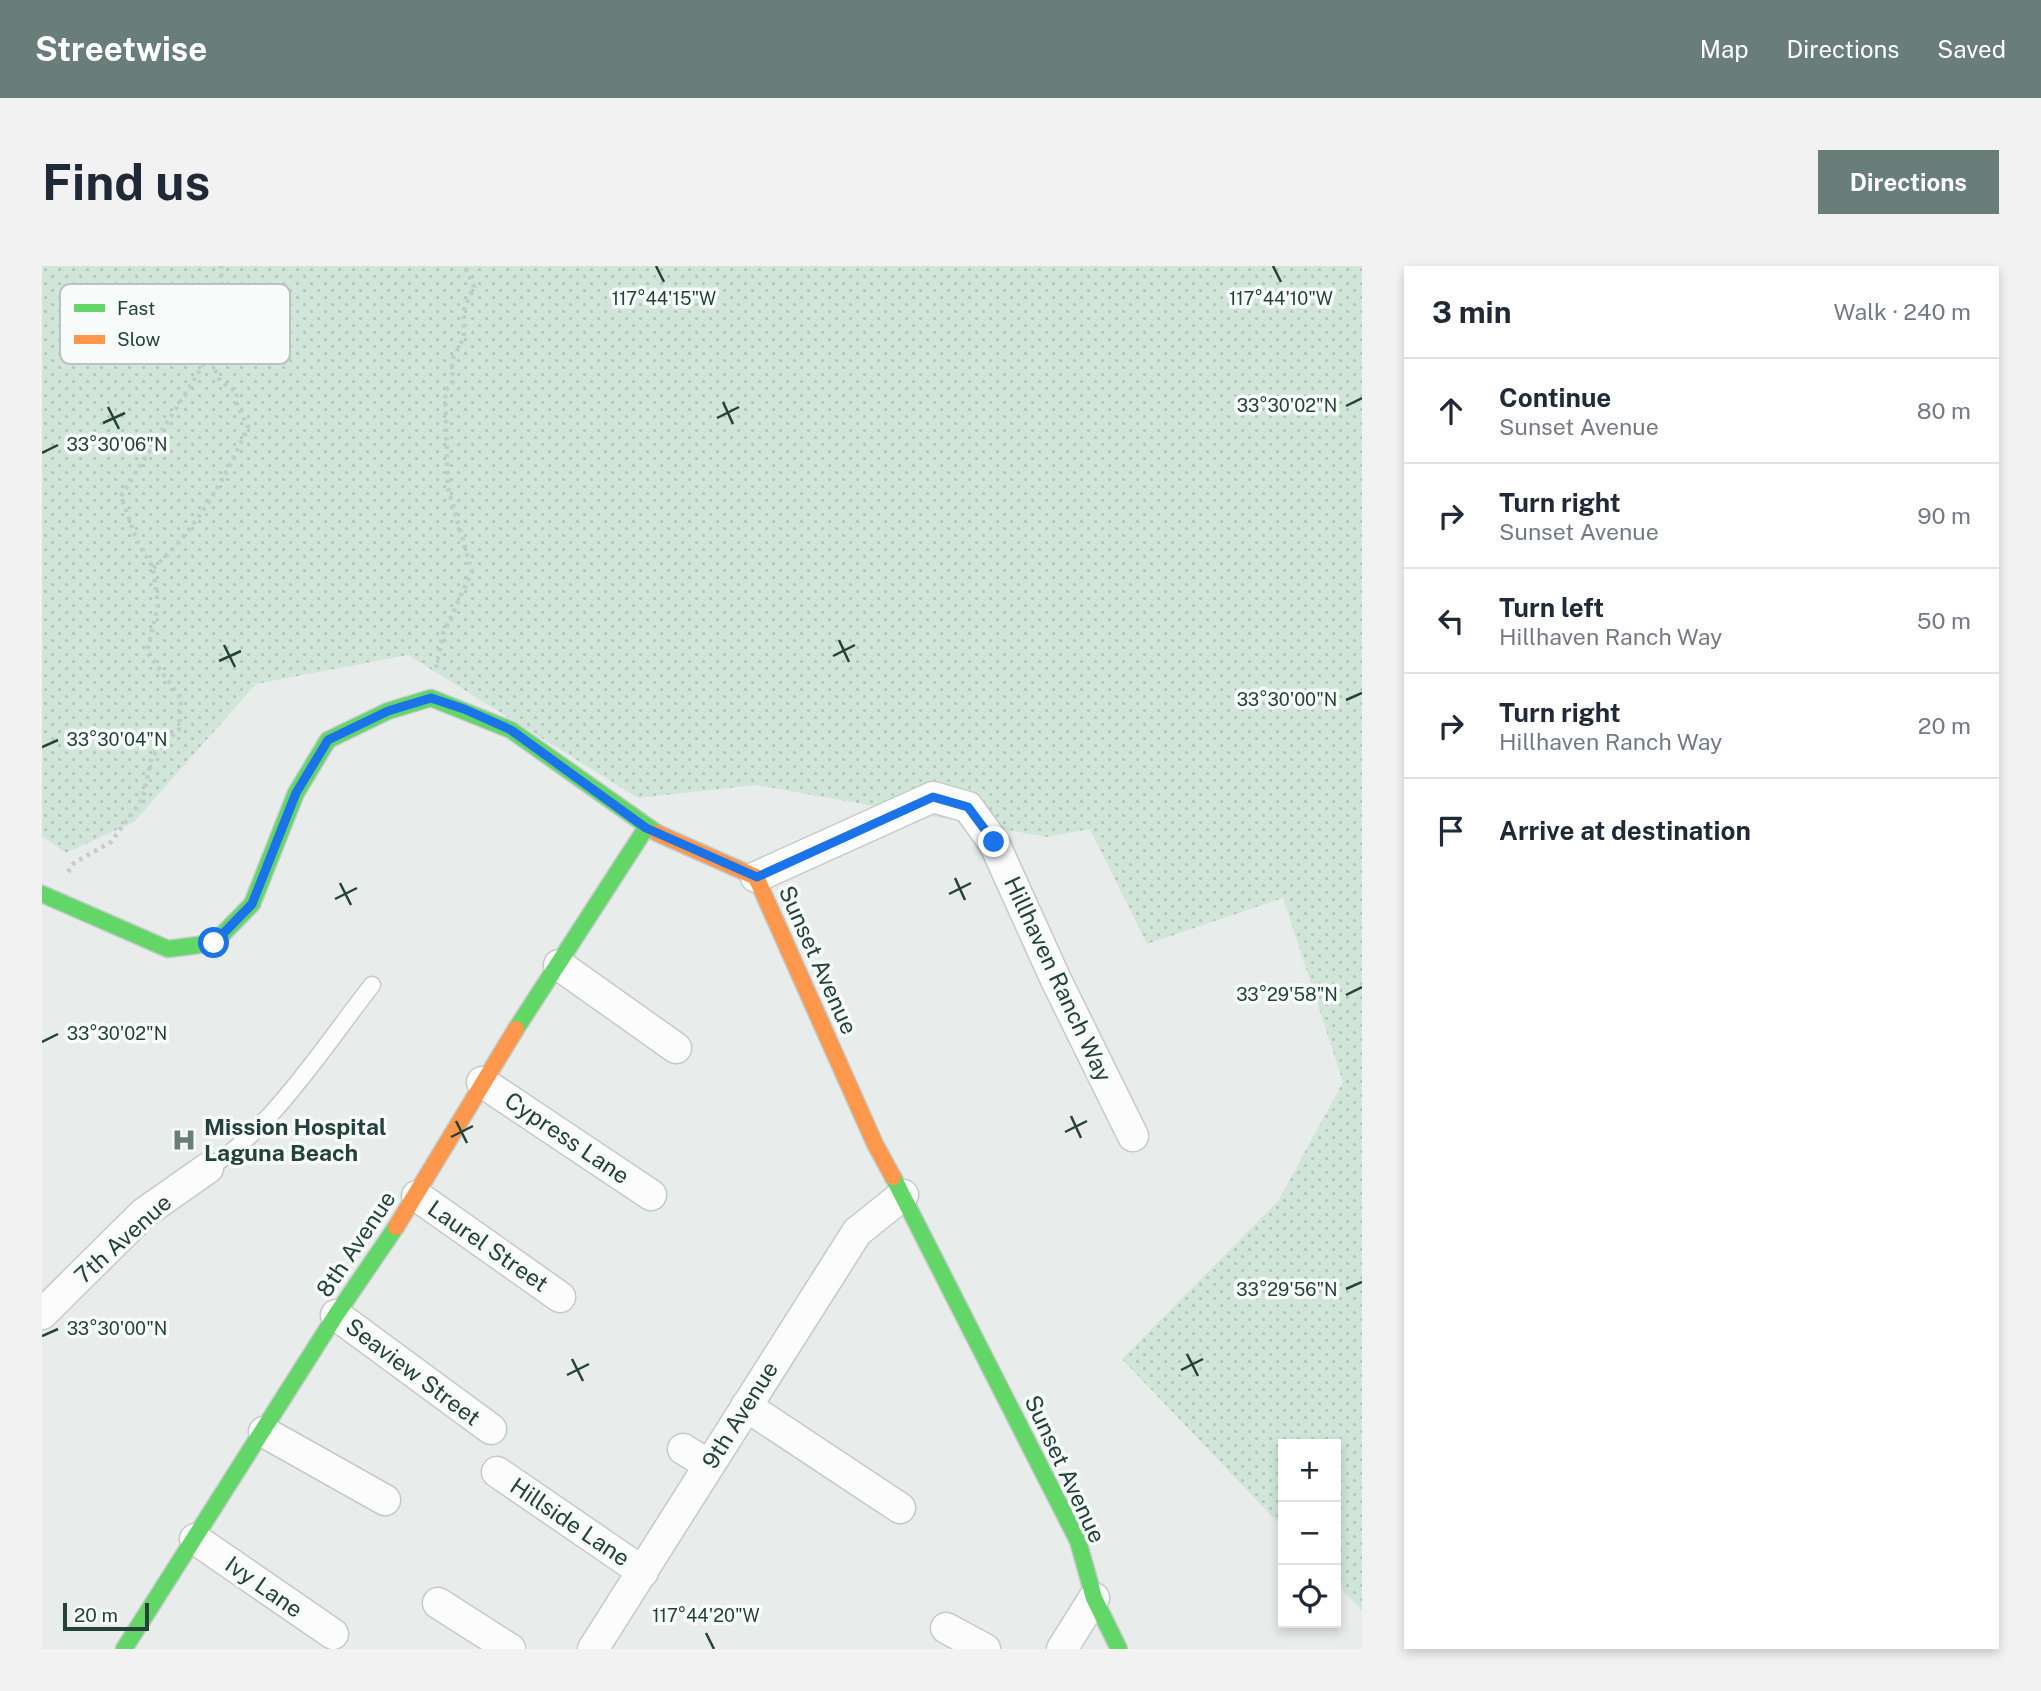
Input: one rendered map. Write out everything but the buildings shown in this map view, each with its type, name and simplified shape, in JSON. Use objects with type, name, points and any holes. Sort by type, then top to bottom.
[{"type":"street","name":"Sunset Avenue","points":[[431,698],[511,730],[646,828],[757,877],[875,1144],[1078,1541],[1094,1598],[1119,1649]]},
{"type":"street","points":[[47,896],[169,949],[214,943],[252,904],[296,793],[328,740],[388,711],[431,698]]},
{"type":"street","name":"Hillhaven Ranch Way","points":[[757,877],[933,797],[968,807],[994,842],[1056,980],[1133,1136]]},
{"type":"street","name":"8th Avenue","points":[[124,1649],[336,1315],[417,1196],[482,1082],[646,828]]},
{"type":"street","points":[[559,965],[677,1048]]},
{"type":"street","name":"Cypress Lane","points":[[482,1082],[651,1195]]},
{"type":"street","name":"7th Avenue","points":[[42,1314],[144,1213],[208,1168]]},
{"type":"street","name":"9th Avenue","points":[[599,1647],[709,1465],[857,1232],[903,1195]]},
{"type":"street","name":"Laurel Street","points":[[417,1196],[560,1297]]},
{"type":"street","name":"Seaview Street","points":[[336,1315],[491,1429]]},
{"type":"street","points":[[746,1406],[900,1508]]},
{"type":"street","points":[[264,1432],[385,1500]]},
{"type":"street","points":[[683,1449],[709,1465]]},
{"type":"street","name":"Hillside Lane","points":[[497,1472],[643,1572]]},
{"type":"street","name":"Ivy Lane","points":[[195,1539],[333,1634]]},
{"type":"street","points":[[1062,1649],[1094,1598]]},
{"type":"street","points":[[438,1603],[510,1649]]},
{"type":"street","points":[[946,1628],[985,1649]]},
{"type":"lane","points":[[208,1168],[232,1154],[291,1088],[372,985]]},
{"type":"path","points":[[221,266],[222,284]]},
{"type":"path","points":[[431,698],[443,634],[472,572],[448,488],[445,433],[445,391],[453,382],[452,360],[464,337],[464,309],[474,287],[465,266]]},
{"type":"path","points":[[47,896],[74,863],[111,842],[144,798],[152,756],[179,729],[181,698],[147,652],[158,606],[153,568],[137,541],[121,496],[204,364]]},
{"type":"path","points":[[153,568],[178,546],[230,469],[248,426],[236,402],[237,392],[220,381],[213,364]]},
{"type":"green space","points":[[42,266],[1362,266],[1362,1611],[1341,1588],[1341,1439],[1278,1439],[1278,1523],[1122,1359],[1278,1201],[1343,1082],[1283,898],[1147,944],[1090,829],[1047,837],[756,785],[638,798],[408,655],[256,684],[134,822],[66,853],[42,836]]},
{"type":"traffic: fast","points":[[42,894],[168,949],[214,943],[252,904],[296,793],[328,740],[388,711],[431,698],[511,730],[657,833]]},
{"type":"traffic: fast","points":[[516,1029],[646,828]]},
{"type":"traffic: fast","points":[[893,1177],[1078,1541],[1094,1598],[1119,1649]]},
{"type":"traffic: fast","points":[[124,1649],[336,1315],[396,1227]]},
{"type":"traffic: slow","points":[[657,833],[756,877],[875,1144],[893,1177]]},
{"type":"traffic: slow","points":[[396,1227],[516,1029]]},
{"type":"place","name":"Mission Hospital Laguna Beach","points":[[184,1140]]},
{"type":"route","points":[[214,943],[252,904],[296,793],[328,740],[388,711],[431,698],[511,730],[646,828],[757,877],[933,797],[968,807],[994,842]]}]
